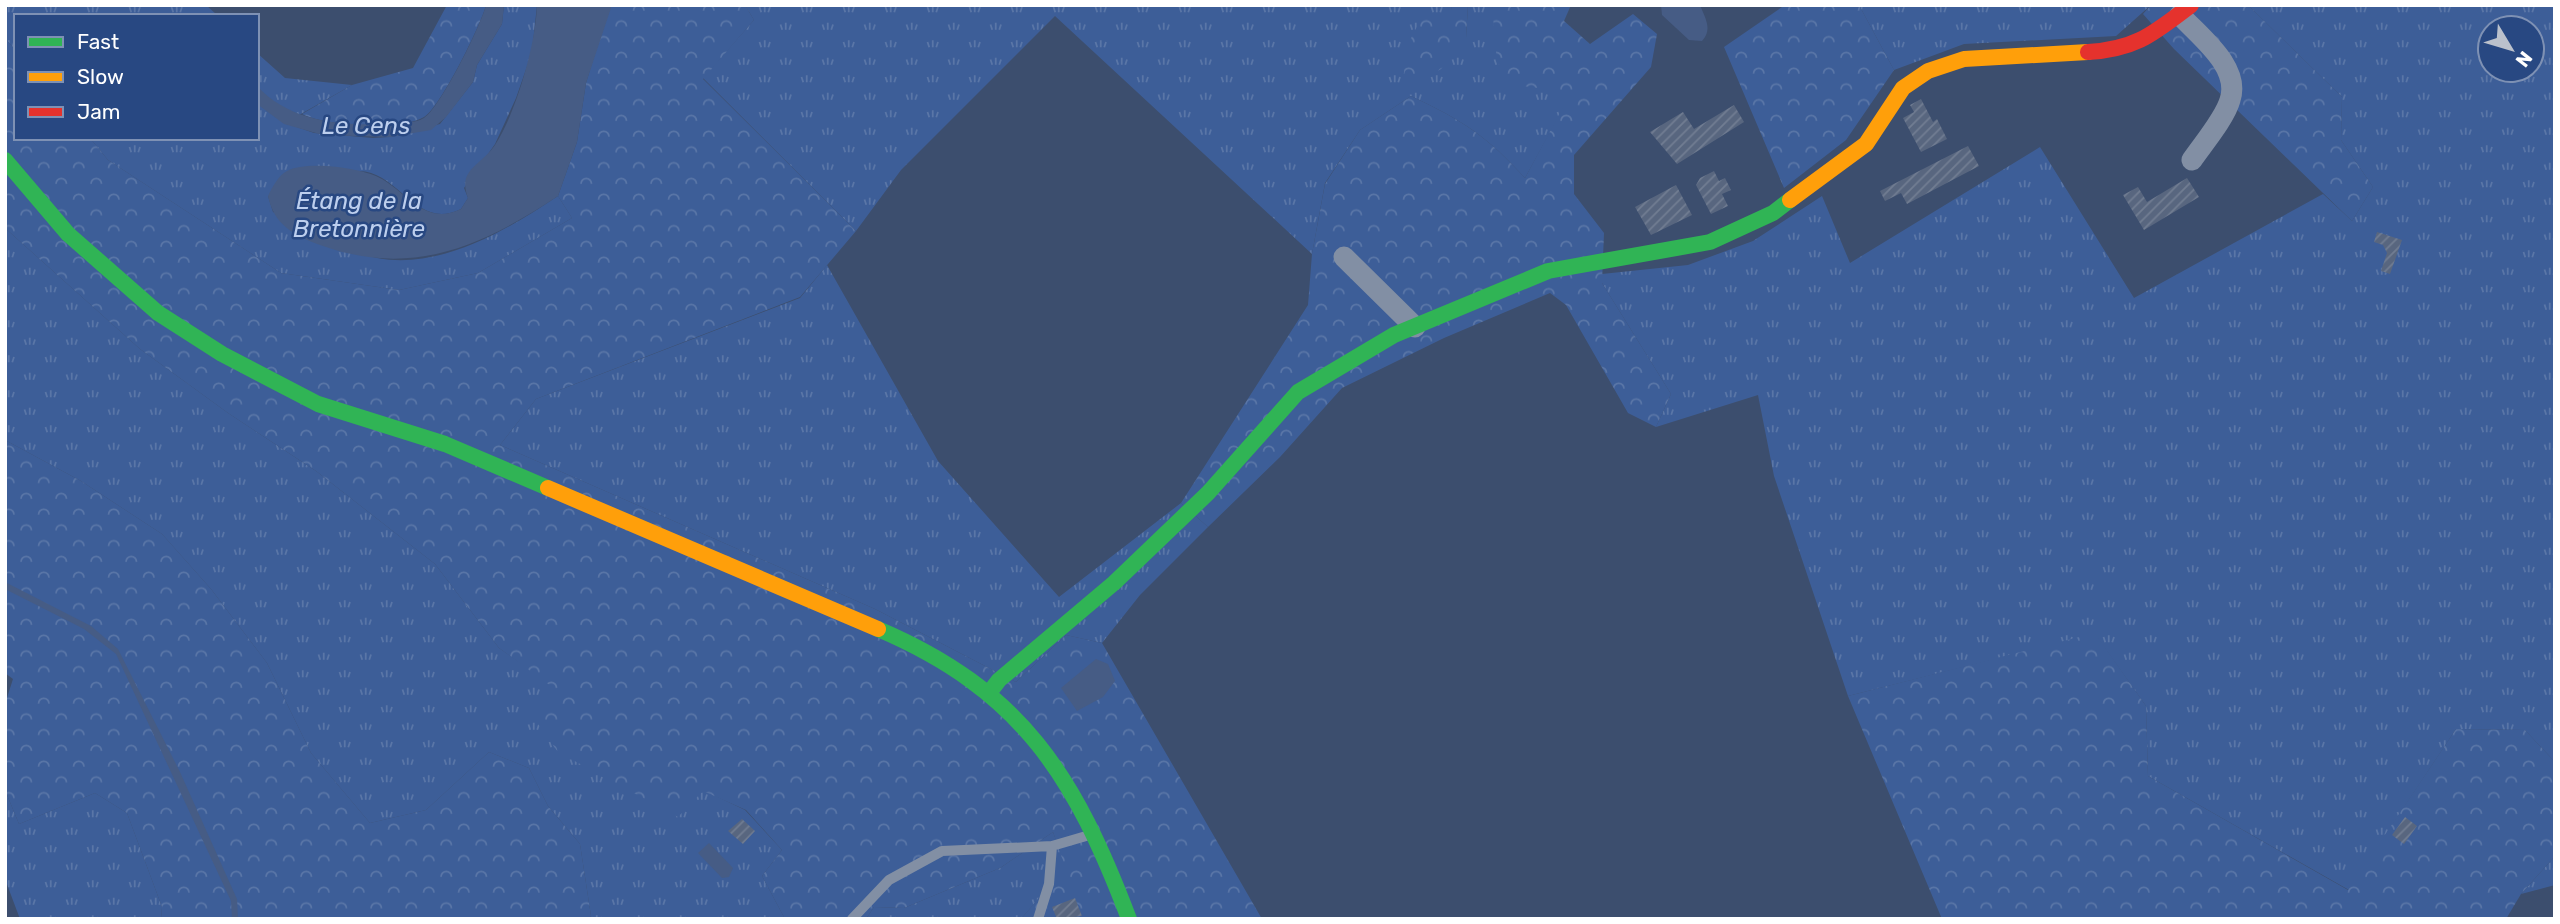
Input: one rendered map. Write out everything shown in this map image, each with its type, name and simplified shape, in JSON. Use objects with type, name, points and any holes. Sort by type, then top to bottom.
[{"type":"street","points":[[989,693],[999,680],[1114,583],[1208,493],[1298,392],[1395,335],[1548,271],[1710,242],[1773,213],[1866,144],[1903,89],[1928,71],[1964,59],[2107,51],[2144,41],[2186,10],[2231,76],[2230,100],[2192,160]]},
{"type":"street","points":[[5,160],[68,234],[158,313],[222,354],[287,390],[318,404],[445,444],[890,634],[947,663],[1017,716],[1058,766],[1096,834],[1129,919]]},
{"type":"street","points":[[1345,257],[1415,327]]},
{"type":"lane","points":[[852,919],[888,880],[943,851],[1052,846],[1096,834]]},
{"type":"lane","points":[[1038,919],[1049,884],[1052,846]]},
{"type":"green space","points":[[5,5],[206,5],[216,14],[14,14],[14,49],[5,38]]},
{"type":"green space","points":[[447,5],[486,5],[449,83],[440,99],[424,117],[399,124],[363,125],[328,121],[302,114],[352,85],[413,68]]},
{"type":"green space","points":[[504,5],[537,5],[532,52],[516,98],[495,144],[464,188],[468,198],[461,209],[445,214],[432,212],[420,207],[386,180],[359,171],[268,196],[273,212],[325,238],[366,255],[401,260],[449,253],[472,244],[517,222],[558,196],[572,218],[478,273],[399,290],[281,273],[108,160],[92,140],[259,140],[259,55],[285,78],[352,85],[285,123],[314,133],[373,138],[390,137],[440,124],[473,82],[477,65],[502,24]]},
{"type":"green space","points":[[610,5],[745,5],[754,20],[703,79],[856,231],[800,297],[536,399],[500,445],[875,609],[1016,682],[1066,635],[1102,643],[1262,919],[1021,919],[1065,867],[1053,832],[1000,868],[904,908],[874,907],[866,919],[785,919],[762,876],[782,850],[746,810],[703,791],[678,817],[558,752],[533,717],[555,689],[499,648],[435,564],[316,471],[228,413],[140,349],[5,228],[5,38],[14,49],[14,140],[92,140],[108,160],[281,273],[399,290],[478,273],[572,218],[558,196],[577,142],[586,83]]},
{"type":"green space","points":[[745,5],[1452,5],[1451,15],[1466,38],[1468,5],[1492,5],[1495,17],[1572,92],[1525,178],[1473,130],[1411,96],[1360,130],[1325,183],[1312,254],[1055,16],[901,170],[856,231],[703,78],[754,20]]},
{"type":"green space","points":[[1452,5],[1468,5],[1466,38],[1441,69],[1414,85],[1403,79],[1408,44],[1423,15],[1450,15]]},
{"type":"green space","points":[[1492,5],[1571,5],[1564,21],[1590,44],[1633,14],[1657,34],[1651,67],[1574,155],[1574,194],[1604,233],[1602,283],[1671,394],[1656,427],[1628,413],[1566,305],[1550,293],[1444,338],[1342,388],[1280,457],[1208,527],[1181,503],[1308,305],[1312,254],[1325,184],[1360,130],[1411,96],[1473,130],[1525,178],[1571,92],[1515,85],[1497,62]]},
{"type":"green space","points":[[1785,5],[1859,5],[1894,70],[1846,140],[1784,188],[1724,47]]},
{"type":"green space","points":[[1859,5],[2151,5],[2116,36],[1964,44],[1894,70]]},
{"type":"green space","points":[[2151,5],[2248,5],[2342,97],[2341,140],[2373,187],[2352,221],[2174,49],[2143,14]]},
{"type":"green space","points":[[2248,5],[2555,5],[2555,762],[2525,730],[2456,729],[2349,890],[2148,776],[2146,706],[2095,634],[1848,696],[1774,476],[1758,395],[1656,427],[1671,394],[1602,283],[1602,274],[1688,265],[1753,241],[1822,196],[1850,263],[2040,147],[2134,298],[2323,194],[2352,221],[2373,187],[2341,140],[2342,97]]},
{"type":"green space","points":[[5,228],[140,349],[228,413],[316,471],[435,564],[499,648],[703,790],[745,810],[782,850],[762,876],[785,919],[587,919],[591,916],[580,844],[548,806],[529,768],[489,752],[426,810],[370,823],[311,753],[267,663],[211,589],[162,534],[81,481],[5,440]]},
{"type":"green space","points":[[827,265],[938,461],[1059,597],[1181,503],[1208,527],[1140,595],[1102,643],[1066,635],[1016,682],[875,609],[500,445],[536,399],[800,298]]},
{"type":"green space","points":[[5,440],[81,481],[162,534],[211,589],[267,663],[311,753],[370,823],[426,810],[489,752],[529,768],[548,806],[580,844],[591,916],[587,919],[161,919],[162,907],[127,813],[95,793],[19,824],[5,790],[5,704],[13,679],[5,673]]},
{"type":"green space","points":[[2095,633],[2146,706],[2148,776],[2348,890],[2456,729],[2525,730],[2555,762],[2555,856],[2521,894],[2506,919],[1942,919],[1848,696]]},
{"type":"green space","points":[[5,790],[19,824],[95,793],[127,813],[162,907],[161,919],[20,919],[5,879]]},
{"type":"green space","points":[[1053,832],[1066,867],[1021,919],[866,919],[874,907],[904,908],[1000,868]]},
{"type":"green space","points":[[2555,856],[2555,885],[2521,894]]},
{"type":"water","name":"Le Cens","points":[[486,5],[504,5],[502,24],[477,65],[473,82],[446,117],[431,130],[390,137],[323,135],[284,124],[259,105],[259,88],[286,108],[320,120],[375,124],[420,120],[440,99]]},
{"type":"water","name":"Étang de la Bretonnière","points":[[537,5],[610,5],[611,8],[586,83],[577,142],[558,196],[501,230],[473,243],[415,257],[385,258],[353,254],[302,238],[280,222],[268,196],[284,173],[308,166],[335,167],[373,175],[418,206],[438,214],[461,209],[468,198],[465,188],[468,174],[495,145],[517,97],[533,39]]},
{"type":"water","points":[[1661,5],[1700,5],[1708,28],[1702,41],[1689,40],[1662,15]]},
{"type":"water","points":[[5,582],[91,626],[118,649],[180,772],[237,899],[238,919],[232,919],[231,901],[116,654],[84,629],[5,589]]},
{"type":"water","points":[[1096,659],[1108,664],[1115,681],[1103,697],[1077,711],[1061,688]]},
{"type":"water","points":[[709,843],[733,868],[729,877],[722,878],[698,853]]},
{"type":"building","points":[[1921,99],[1933,122],[1937,119],[1947,139],[1921,152],[1903,118],[1914,112],[1910,105]]},
{"type":"building","points":[[1734,105],[1744,122],[1677,164],[1650,132],[1683,112],[1694,129]]},
{"type":"building","points":[[1968,146],[1979,166],[1907,204],[1901,193],[1885,201],[1880,191]]},
{"type":"building","points":[[1714,171],[1719,181],[1725,178],[1731,190],[1722,194],[1728,206],[1711,214],[1696,185],[1700,178]]},
{"type":"building","points":[[2187,178],[2199,197],[2144,230],[2123,195],[2138,187],[2147,202]]},
{"type":"building","points":[[1676,185],[1692,215],[1651,235],[1635,207]]},
{"type":"building","points":[[2377,232],[2402,240],[2390,274],[2381,271],[2387,253],[2383,245],[2374,242]]},
{"type":"building","points":[[2405,817],[2417,826],[2404,844],[2392,835]]},
{"type":"building","points":[[742,819],[755,831],[743,844],[728,831]]},
{"type":"building","points":[[1075,898],[1082,916],[1057,919],[1052,907]]},
{"type":"traffic: fast","points":[[5,160],[68,234],[158,313],[222,354],[318,404],[445,444],[548,488]]},
{"type":"traffic: fast","points":[[989,693],[999,680],[1114,583],[1208,493],[1298,392],[1394,335],[1548,271],[1710,242],[1773,213],[1790,200]]},
{"type":"traffic: fast","points":[[878,629],[928,653],[971,680],[1007,711],[1038,744],[1064,781],[1087,822],[1129,919]]},
{"type":"traffic: slow","points":[[1790,200],[1866,144],[1903,88],[1928,71],[1964,59],[2088,52]]},
{"type":"traffic: slow","points":[[548,488],[878,629]]},
{"type":"traffic: jam","points":[[2088,52],[2120,47],[2144,38],[2191,5]]}]
